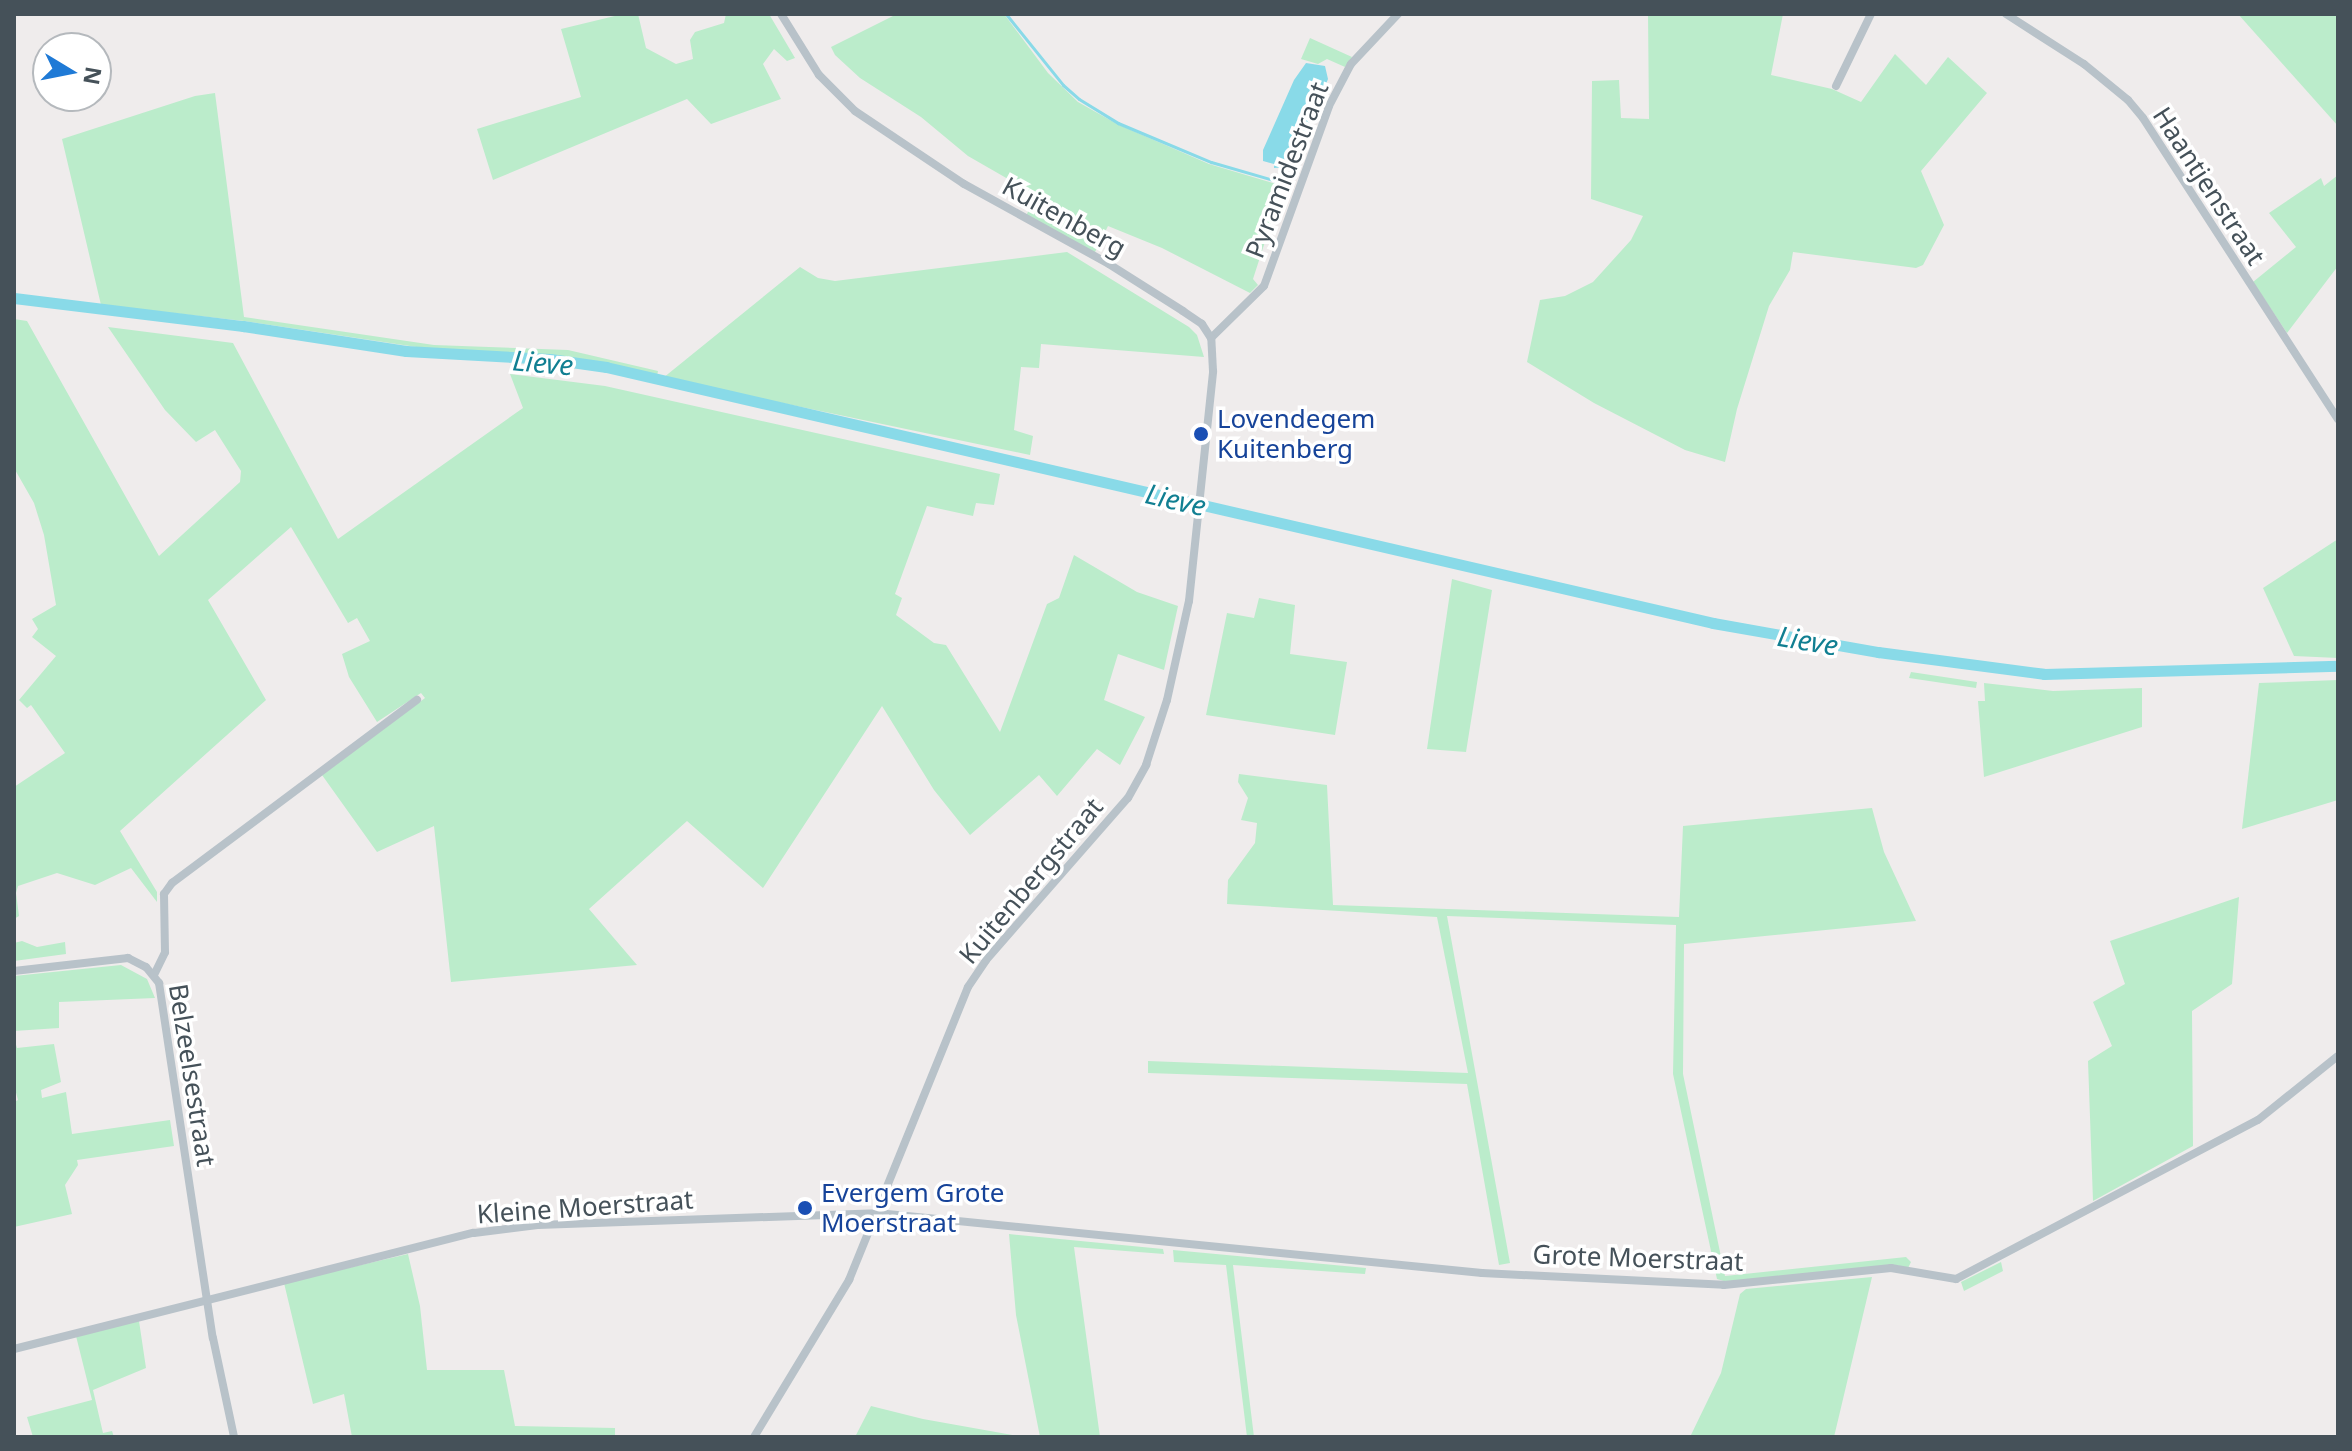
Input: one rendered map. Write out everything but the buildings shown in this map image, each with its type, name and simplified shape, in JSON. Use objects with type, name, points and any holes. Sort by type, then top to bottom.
[{"type":"street","name":"Kuitenberg","points":[[781,14],[819,75],[840,99],[871,124],[964,184],[1121,272],[1183,311],[1202,324],[1211,338]]},
{"type":"street","points":[[1836,86],[1871,14]]},
{"type":"street","name":"Haantjenstraat","points":[[2006,14],[2084,64],[2128,100],[2143,118],[2338,419]]},
{"type":"street","name":"Pyramidestraat","points":[[1211,338],[1264,286],[1329,106],[1351,64],[1395,15]]},
{"type":"street","name":"Kuitenbergstraat","points":[[754,1437],[835,1307],[877,1213],[968,987],[986,960],[1112,818],[1140,779],[1159,727],[1189,601],[1213,371],[1211,338]]},
{"type":"street","name":"Belzeelsestraat","points":[[234,1437],[207,1298],[162,993],[154,975],[165,952],[164,894],[172,883],[417,700]]},
{"type":"street","points":[[14,971],[119,958],[136,962],[154,975]]},
{"type":"street","name":"Grote Moerstraat","points":[[877,1213],[1482,1273],[1724,1285],[1891,1268],[1956,1279],[2258,1120],[2338,1056]]},
{"type":"street","name":"Kleine Moerstraat","points":[[14,1349],[474,1233],[538,1225],[877,1213]]},
{"type":"green space","points":[[623,14],[638,14],[646,48],[676,64],[693,59],[690,40],[695,32],[724,23],[726,14],[769,14],[795,58],[787,61],[774,49],[763,64],[781,99],[711,124],[687,99],[493,180],[477,129],[581,97],[561,29]]},
{"type":"green space","points":[[897,14],[1004,14],[1048,73],[1078,102],[1117,124],[1209,164],[1283,186],[1253,279],[1258,285],[1250,293],[1162,248],[1108,226],[1094,254],[1026,216],[1036,195],[968,156],[921,117],[860,78],[835,55],[831,47]]},
{"type":"green space","points":[[1648,14],[1783,14],[1771,75],[1832,89],[1861,102],[1895,54],[1926,85],[1948,57],[1987,93],[1921,171],[1944,225],[1923,265],[1916,268],[1793,252],[1790,270],[1769,306],[1737,409],[1725,462],[1685,450],[1594,403],[1527,362],[1540,300],[1565,296],[1593,282],[1631,240],[1643,216],[1591,199],[1592,81],[1619,80],[1621,118],[1649,119]]},
{"type":"green space","points":[[2238,14],[2338,14],[2338,126]]},
{"type":"green space","points":[[1310,38],[1352,57],[1345,67],[1327,59],[1318,64],[1301,59]]},
{"type":"green space","points":[[215,93],[244,317],[434,345],[568,350],[658,371],[657,376],[609,364],[551,356],[443,351],[244,321],[101,305],[62,139],[195,96]]},
{"type":"green space","points":[[2338,175],[2338,266],[2287,333],[2253,282],[2296,247],[2269,213],[2321,178],[2324,186]]},
{"type":"green space","points":[[1067,252],[1189,327],[1197,335],[1204,357],[1041,344],[1039,368],[1021,367],[1014,430],[1033,436],[1030,455],[663,378],[800,267],[818,278],[835,281]]},
{"type":"green space","points":[[14,319],[27,321],[159,556],[240,482],[241,471],[215,430],[196,442],[165,410],[108,327],[233,343],[338,539],[523,408],[510,374],[605,386],[1000,474],[994,505],[976,503],[973,516],[927,506],[895,594],[902,598],[896,615],[934,643],[946,645],[1000,732],[1047,604],[1059,598],[1074,555],[1137,592],[1178,606],[1164,670],[1118,654],[1104,700],[1145,717],[1120,765],[1097,749],[1057,796],[1039,775],[970,835],[934,790],[882,706],[763,888],[687,821],[589,909],[637,965],[451,982],[434,826],[377,852],[322,775],[425,698],[421,693],[377,722],[349,677],[342,654],[370,641],[357,618],[348,623],[291,527],[208,600],[266,700],[120,831],[157,892],[157,902],[131,868],[95,885],[57,873],[18,886],[19,916],[14,919],[14,787],[65,753],[31,705],[27,708],[19,700],[56,656],[32,637],[38,629],[32,619],[56,605],[44,535],[34,503],[14,468]]},
{"type":"green space","points":[[2338,539],[2338,658],[2294,656],[2263,588]]},
{"type":"green space","points":[[1452,579],[1492,590],[1466,752],[1427,749]]},
{"type":"green space","points":[[1259,598],[1295,605],[1290,654],[1347,662],[1335,735],[1206,715],[1227,613],[1254,618]]},
{"type":"green space","points":[[1911,672],[1977,682],[1976,688],[1909,678]]},
{"type":"green space","points":[[2338,680],[2338,800],[2242,829],[2259,683]]},
{"type":"green space","points":[[1984,683],[2053,691],[2142,688],[2142,727],[1984,777],[1978,701],[1985,701]]},
{"type":"green space","points":[[1239,774],[1327,785],[1333,905],[1679,917],[1683,826],[1872,808],[1884,852],[1916,921],[1684,944],[1683,1074],[1725,1276],[1906,1257],[1911,1262],[1908,1268],[1896,1265],[1727,1282],[1717,1279],[1673,1074],[1676,925],[1447,916],[1510,1263],[1499,1265],[1467,1084],[1148,1073],[1148,1061],[1468,1073],[1437,917],[1227,904],[1228,880],[1255,843],[1257,823],[1241,820],[1248,798],[1238,782]]},
{"type":"green space","points":[[2239,897],[2232,984],[2192,1011],[2193,1146],[2093,1201],[2088,1061],[2112,1046],[2093,1002],[2125,984],[2110,941]]},
{"type":"green space","points":[[22,941],[37,947],[65,942],[66,954],[14,961],[14,943]]},
{"type":"green space","points":[[121,965],[147,979],[155,998],[59,1002],[59,1028],[14,1031],[14,976]]},
{"type":"green space","points":[[14,1038],[17,1048],[54,1044],[61,1082],[41,1090],[42,1098],[66,1092],[72,1134],[170,1120],[174,1146],[77,1160],[78,1165],[65,1185],[72,1214],[14,1227],[14,1102],[18,1100],[14,1085]]},
{"type":"green space","points":[[1009,1234],[1163,1249],[1164,1254],[1074,1247],[1100,1437],[1040,1437],[1016,1315]]},
{"type":"green space","points":[[1173,1250],[1366,1268],[1365,1274],[1233,1265],[1254,1437],[1247,1437],[1226,1265],[1174,1262]]},
{"type":"green space","points":[[408,1254],[420,1306],[427,1370],[504,1370],[515,1426],[615,1428],[615,1437],[352,1437],[344,1394],[313,1404],[284,1283]]},
{"type":"green space","points":[[2001,1262],[2003,1271],[1964,1291],[1961,1282]]},
{"type":"green space","points":[[1872,1277],[1834,1437],[1690,1437],[1721,1373],[1740,1294],[1746,1289]]},
{"type":"green space","points":[[139,1321],[146,1368],[93,1390],[103,1433],[112,1431],[114,1437],[33,1437],[27,1417],[92,1400],[76,1336]]},
{"type":"green space","points":[[871,1406],[923,1419],[1024,1437],[855,1437]]},
{"type":"water","points":[[1306,63],[1325,66],[1328,79],[1294,162],[1289,167],[1274,168],[1274,164],[1263,161],[1263,150],[1294,80]]},
{"type":"waterway","points":[[1006,14],[1063,85],[1079,99],[1118,123],[1211,162],[1287,184]]},
{"type":"waterway","name":"Lieve","points":[[14,298],[243,326],[406,351],[550,359],[606,367],[1713,623],[1878,652],[2044,674],[2338,666]]},
{"type":"place","name":"Lovendegem Kuitenberg","points":[[1201,434]]},
{"type":"place","name":"Evergem Grote Moerstraat","points":[[805,1208]]}]
